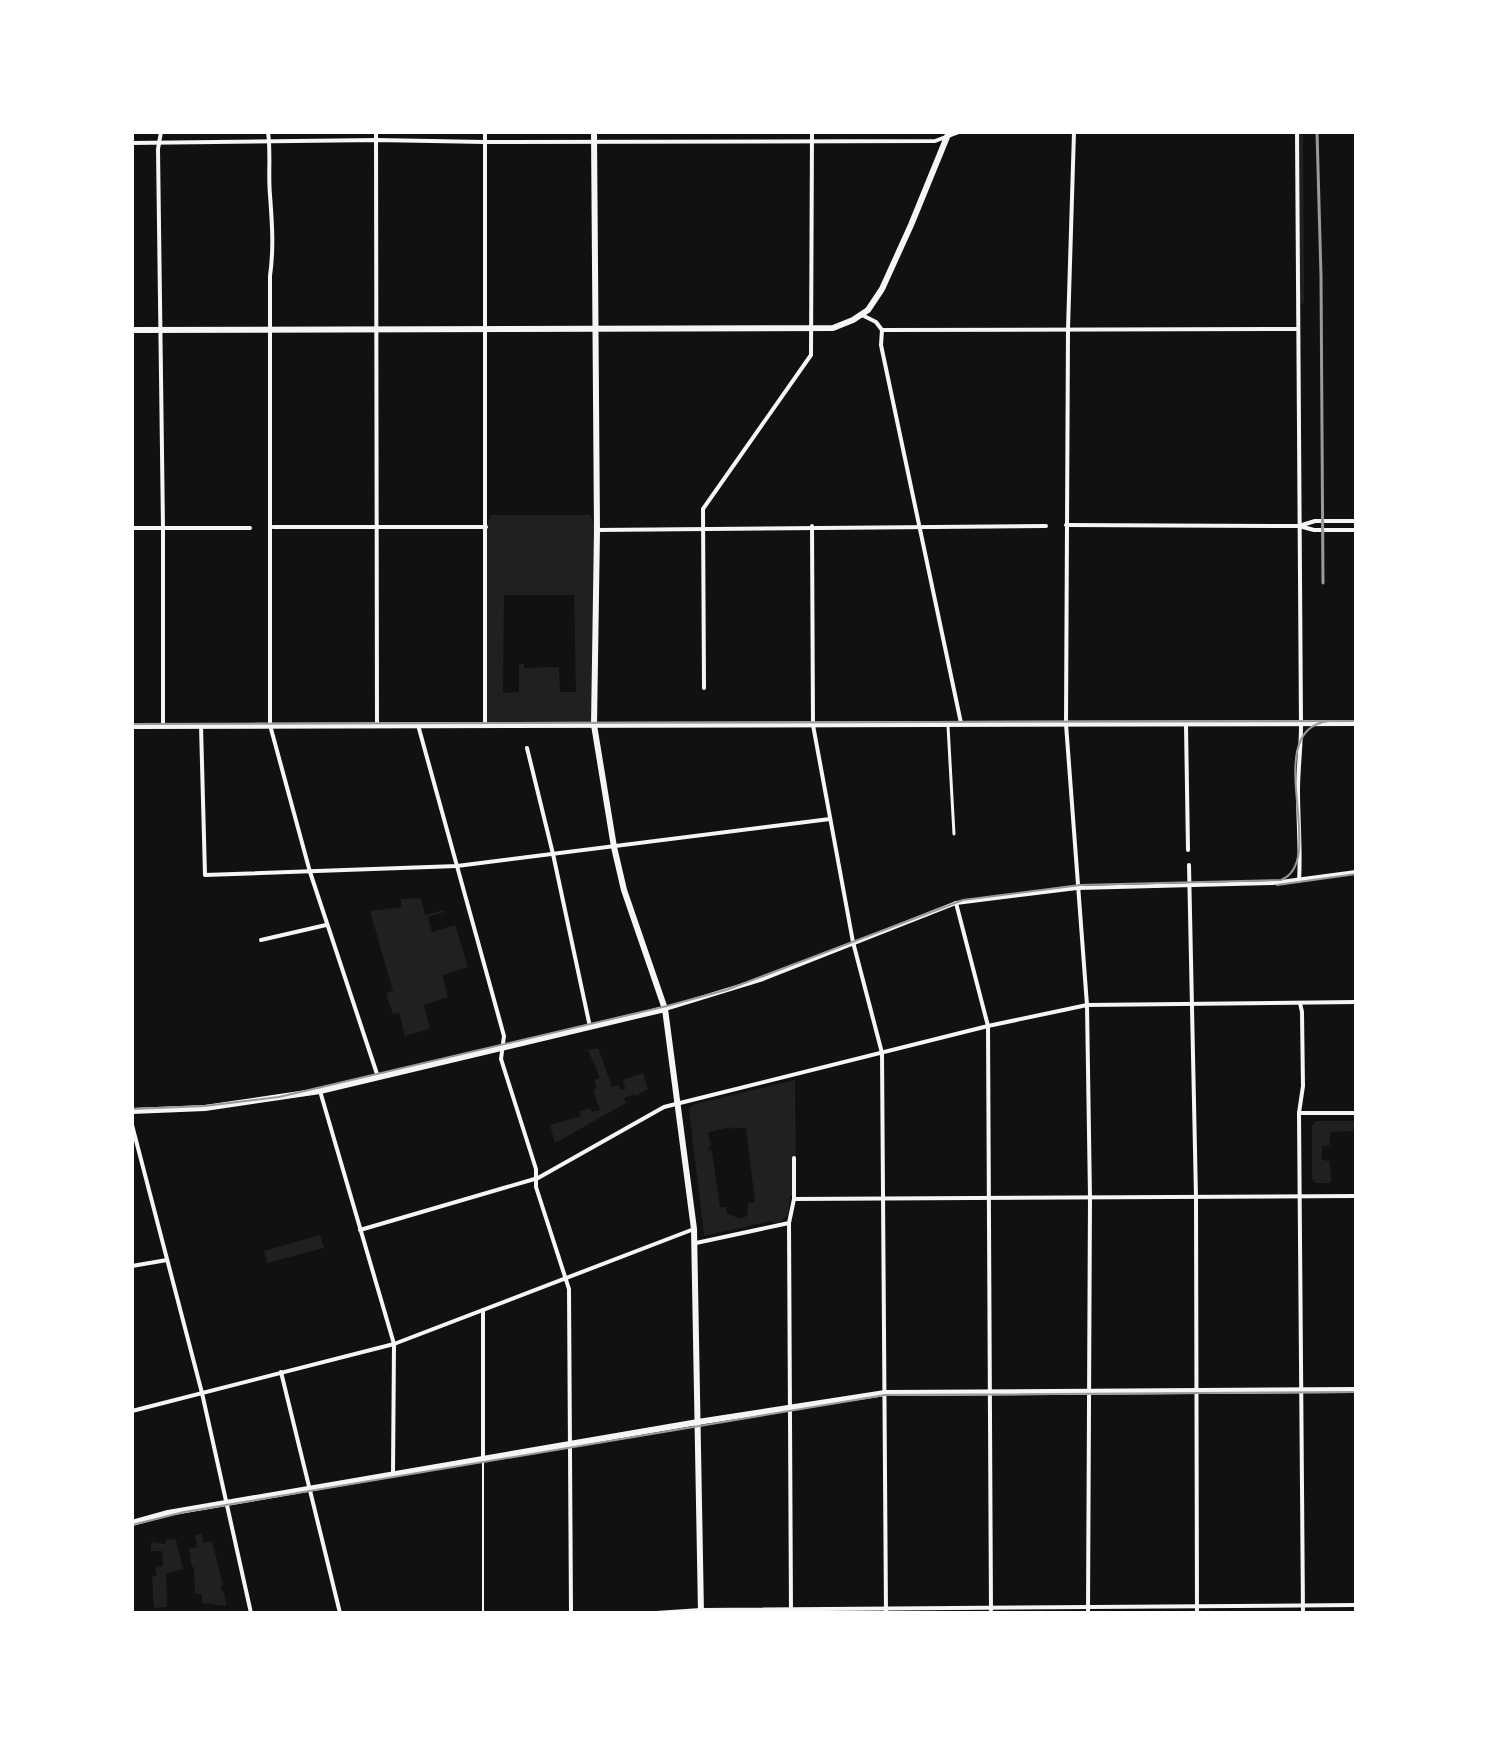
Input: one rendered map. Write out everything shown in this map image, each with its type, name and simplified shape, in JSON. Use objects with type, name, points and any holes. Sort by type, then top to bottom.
[{"type":"main road","points":[[594,132],[597,530],[594,725],[614,847],[638,935],[665,1009],[696,1243],[701,1611]]},
{"type":"main road","points":[[132,330],[833,328],[862,315],[882,289],[948,135]]},
{"type":"main road","points":[[132,726],[1356,723]]},
{"type":"main road","points":[[132,1111],[205,1108],[320,1091],[665,1009]]},
{"type":"main road","points":[[132,1523],[227,1503],[885,1393],[1356,1390]]},
{"type":"street","points":[[161,132],[158,143],[158,320],[161,329],[163,726]]},
{"type":"street","points":[[268,132],[273,211],[269,330],[272,527],[270,725],[326,925],[378,1077]]},
{"type":"street","points":[[376,132],[377,725]]},
{"type":"street","points":[[485,132],[485,725]]},
{"type":"street","points":[[702,132],[702,142]]},
{"type":"street","points":[[704,688],[703,509],[811,355],[812,132]]},
{"type":"street","points":[[132,143],[812,141],[959,132]]},
{"type":"street","points":[[1074,132],[1068,329],[1066,724],[1087,1005],[1090,1197],[1088,1611]]},
{"type":"street","points":[[1297,132],[1301,724],[1298,754],[1299,881]]},
{"type":"street","points":[[862,315],[876,322],[882,330],[881,345],[961,724]]},
{"type":"street","points":[[882,330],[1298,329]]},
{"type":"street","points":[[1299,526],[1315,521],[1356,521]]},
{"type":"street","points":[[1066,525],[1299,526],[1314,530],[1356,530]]},
{"type":"street","points":[[812,526],[813,725],[853,942],[882,1053],[886,1612]]},
{"type":"street","points":[[597,530],[1046,526]]},
{"type":"street","points":[[272,527],[486,527]]},
{"type":"street","points":[[132,528],[250,528]]},
{"type":"street","points":[[947,724],[954,834]]},
{"type":"street","points":[[1186,724],[1188,850]]},
{"type":"street","points":[[418,725],[504,1036],[501,1059],[538,1178],[536,1187],[569,1289],[571,1613]]},
{"type":"street","points":[[201,726],[205,875],[457,866],[830,819]]},
{"type":"street","points":[[527,748],[590,1027]]},
{"type":"street","points":[[1189,865],[1194,1003],[1197,1610]]},
{"type":"street","points":[[665,1009],[763,979],[956,903],[1077,888],[1299,881],[1356,872]]},
{"type":"street","points":[[956,903],[988,1026],[991,1611]]},
{"type":"street","points":[[261,940],[326,925]]},
{"type":"street","points":[[360,1230],[538,1178],[664,1107],[988,1026],[1087,1005],[1356,1002]]},
{"type":"street","points":[[1300,1003],[1303,1086],[1299,1113],[1303,1610]]},
{"type":"street","points":[[320,1091],[394,1344],[393,1475]]},
{"type":"street","points":[[1299,1113],[1356,1113]]},
{"type":"street","points":[[132,1125],[202,1393],[251,1613]]},
{"type":"street","points":[[791,1611],[789,1223],[794,1199],[794,1158]]},
{"type":"street","points":[[794,1199],[1356,1196]]},
{"type":"street","points":[[696,1243],[789,1223]]},
{"type":"street","points":[[132,1411],[394,1344],[694,1229]]},
{"type":"street","points":[[132,1266],[167,1260]]},
{"type":"street","points":[[483,1309],[483,1460]]},
{"type":"street","points":[[281,1372],[340,1613]]},
{"type":"street","points":[[656,1613],[1303,1610],[1356,1605]]},
{"type":"lane","points":[[483,1460],[483,1613]]},
{"type":"shaded area","points":[[1299,132],[1303,132],[1304,303],[1300,304]]},
{"type":"shaded area","points":[[491,515],[590,515],[597,530],[594,725],[485,725],[486,527]],"holes":[[[504,595],[574,595],[576,692],[560,692],[559,667],[524,668],[524,664],[519,664],[519,692],[503,693]]]},
{"type":"shaded area","points":[[421,898],[425,915],[444,910],[428,917],[432,932],[455,925],[468,967],[442,975],[448,997],[424,1005],[430,1029],[405,1036],[399,1013],[393,1014],[386,993],[393,991],[370,911],[401,907],[401,899]]},
{"type":"shaded area","points":[[598,1048],[612,1087],[619,1085],[621,1090],[625,1088],[623,1080],[643,1073],[648,1089],[624,1098],[626,1103],[555,1143],[550,1125],[581,1116],[580,1111],[590,1108],[592,1112],[600,1110],[593,1090],[597,1088],[594,1080],[600,1078],[588,1050]]},
{"type":"shaded area","points":[[795,1080],[796,1195],[790,1196],[788,1215],[780,1222],[771,1221],[704,1236],[689,1109],[695,1104]],"holes":[[[746,1127],[755,1202],[748,1203],[747,1216],[740,1219],[727,1213],[726,1207],[720,1207],[712,1150],[709,1151],[708,1147],[711,1146],[708,1132]]]},
{"type":"shaded area","points":[[1315,1121],[1356,1121],[1356,1131],[1330,1132],[1330,1145],[1322,1146],[1322,1160],[1330,1161],[1331,1183],[1316,1183],[1312,1179],[1312,1126]]},
{"type":"shaded area","points":[[320,1235],[324,1248],[267,1263],[264,1251]]},
{"type":"shaded area","points":[[202,1534],[203,1543],[212,1541],[226,1606],[202,1603],[202,1594],[195,1594],[194,1567],[189,1549],[197,1547],[195,1535]]},
{"type":"shaded area","points":[[167,1539],[176,1540],[183,1569],[166,1574],[167,1607],[154,1608],[152,1576],[157,1575],[155,1568],[163,1566],[162,1551],[151,1551],[151,1542],[165,1544]]},
{"type":"tram line","points":[[132,1109],[205,1106],[279,1097],[667,1006],[726,990],[963,900],[1080,885],[1281,880],[1294,868],[1299,849],[1295,771],[1298,747],[1308,730],[1328,721]]},
{"type":"tram line","points":[[132,724],[1356,721]]},
{"type":"tram line","points":[[1277,885],[1356,874]]},
{"type":"tram line","points":[[132,1525],[184,1512],[885,1395],[1356,1392]]},
{"type":"railway","points":[[1317,132],[1323,583]]}]
